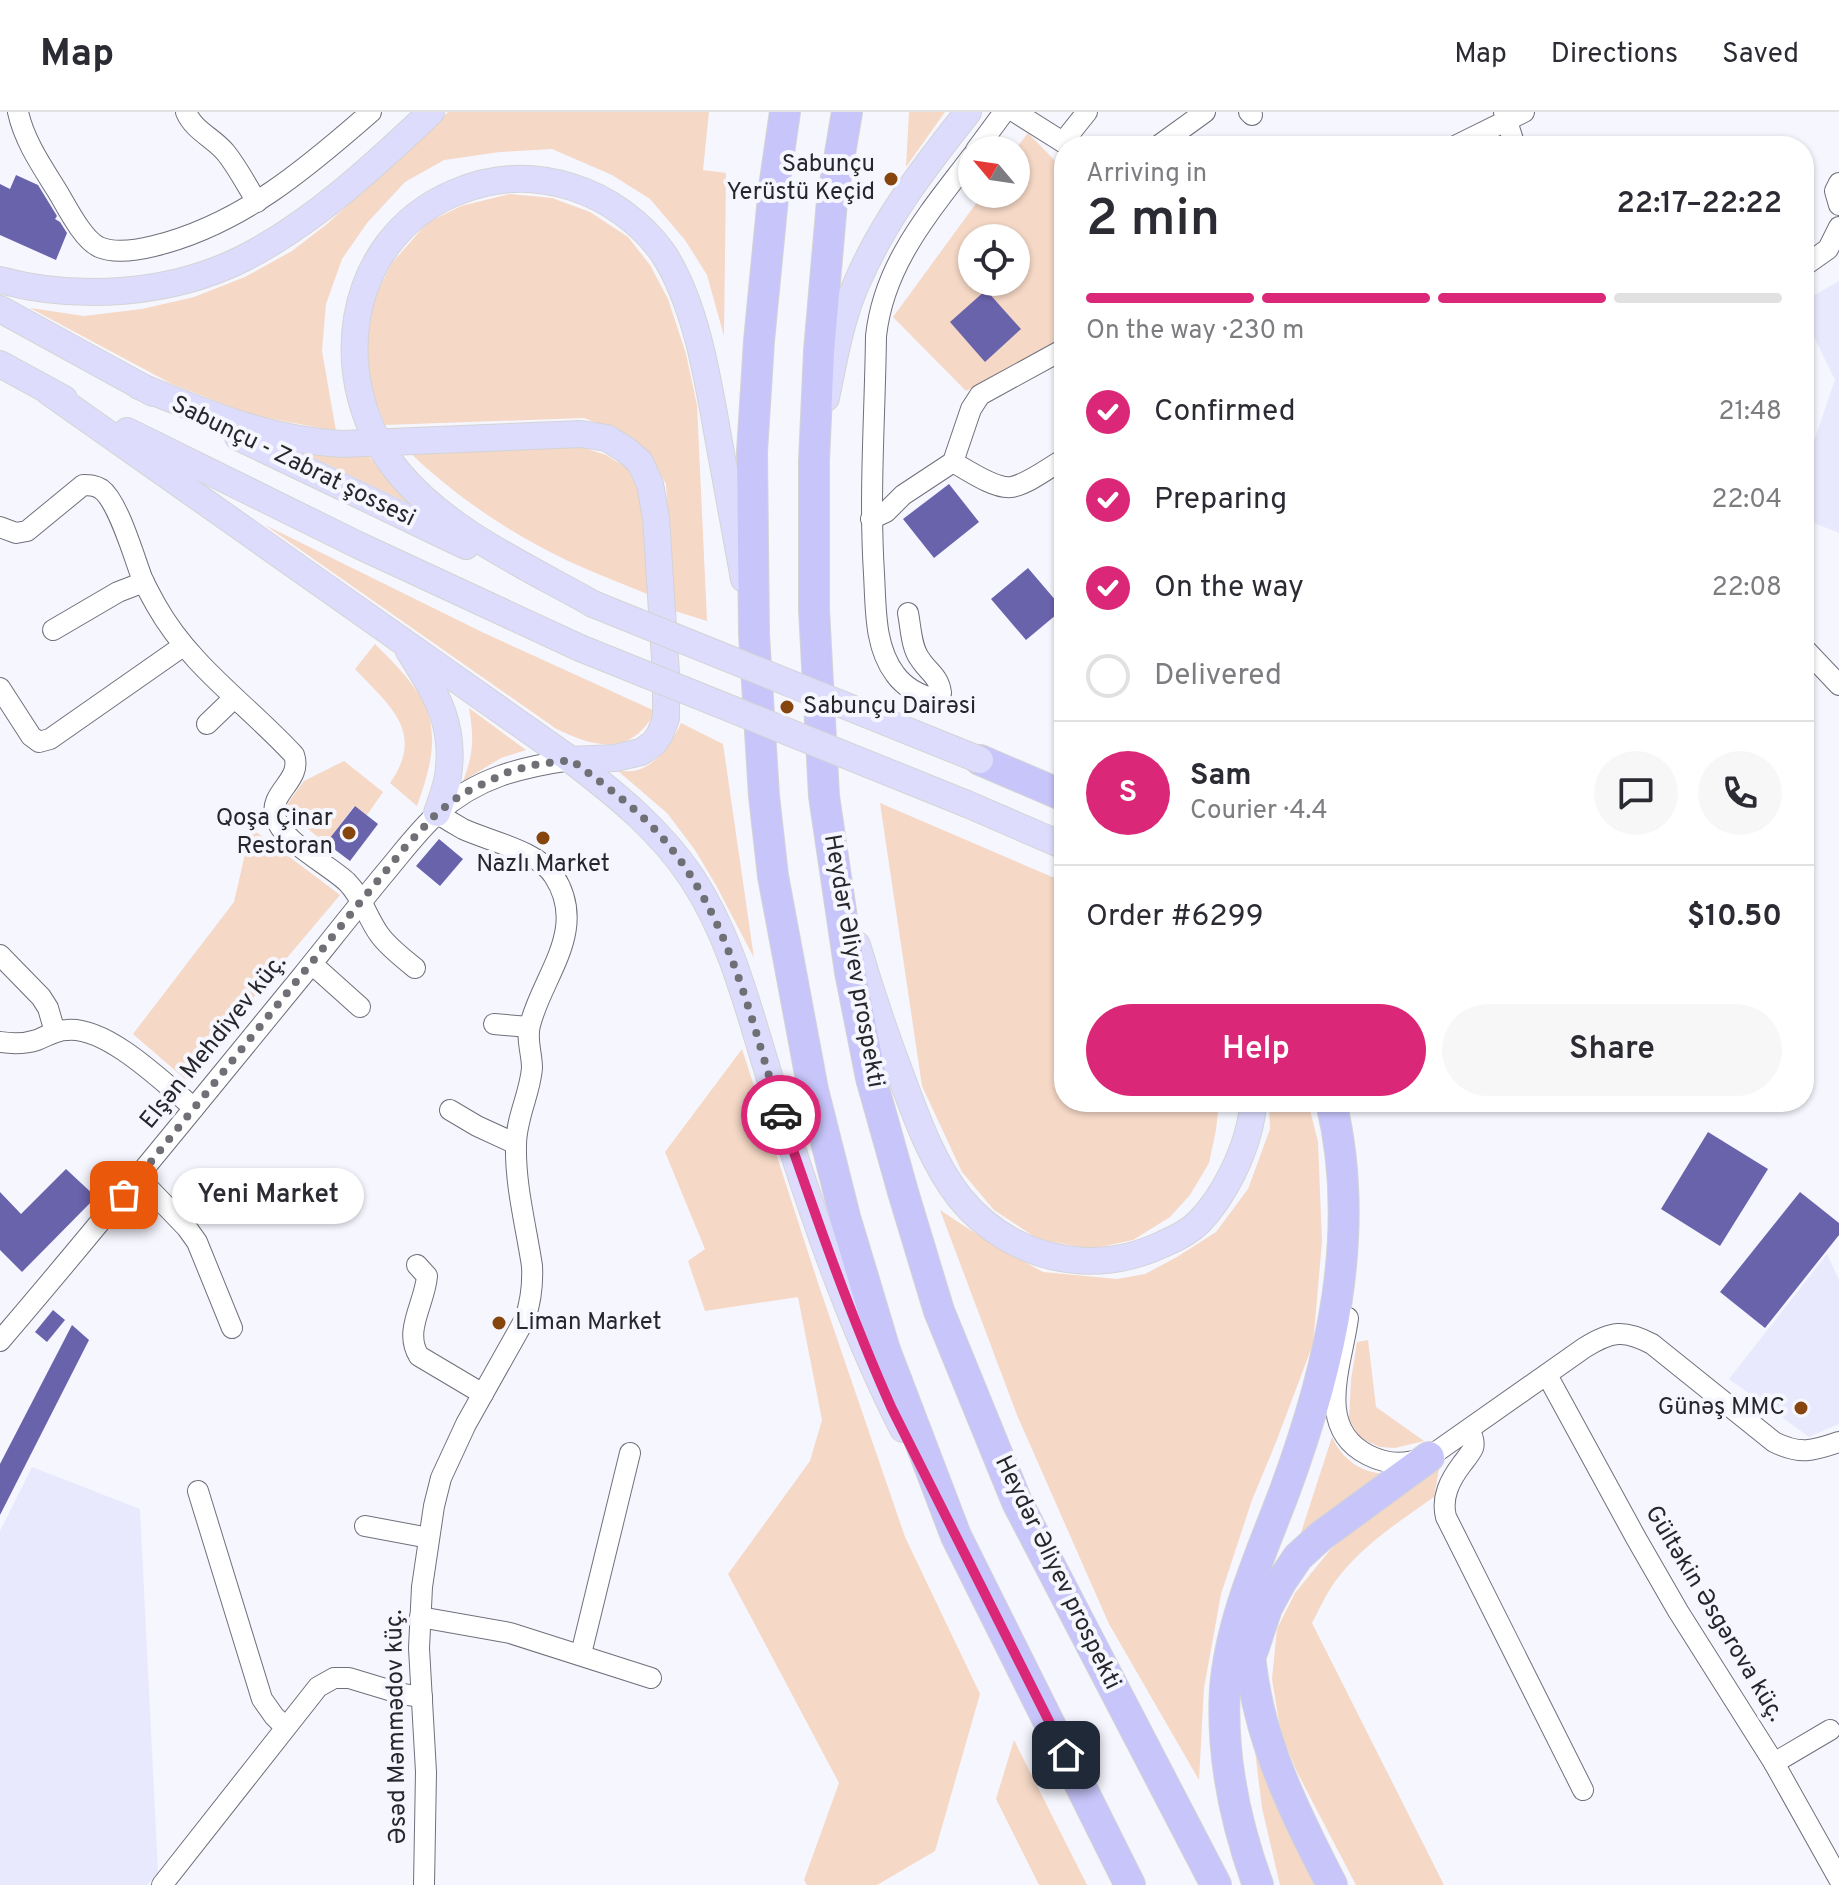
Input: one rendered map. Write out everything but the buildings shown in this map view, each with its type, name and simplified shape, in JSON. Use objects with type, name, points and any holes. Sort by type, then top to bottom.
[{"type":"highway","points":[[785,112],[774,187],[752,452],[754,634],[764,796],[773,876],[813,1090],[845,1217],[885,1350],[956,1536],[1130,1885]]},
{"type":"highway","name":"Heydər Əliyev prospekti","points":[[847,112],[832,201],[819,351],[814,461],[814,609],[824,796],[850,972],[871,1078],[939,1311],[1017,1502],[1216,1885]]},
{"type":"highway","points":[[980,760],[1054,792]]},
{"type":"highway","points":[[1258,1885],[1234,1809],[1227,1771],[1225,1688],[1231,1651],[1255,1570],[1304,1436],[1330,1341],[1345,1230],[1342,1162],[1334,1115]]},
{"type":"highway","points":[[1250,1664],[1267,1608],[1298,1557],[1321,1536],[1429,1457]]},
{"type":"highway","points":[[1255,1570],[1250,1606],[1250,1664],[1254,1690],[1290,1800],[1332,1885]]},
{"type":"main road","points":[[814,461],[837,349],[857,282],[903,199],[968,112]]},
{"type":"main road","points":[[0,280],[36,289],[97,291],[170,283],[209,272],[241,259],[300,223],[361,175],[423,115]]},
{"type":"main road","points":[[754,634],[709,382],[682,289],[662,253],[638,225],[613,206],[585,191],[554,181],[499,179],[443,197],[419,212],[397,234],[366,281],[354,338],[355,371],[364,407],[377,442],[405,480],[440,513],[466,532],[593,604],[980,760]]},
{"type":"main road","name":"Sabunçu - Zabrat şossesi","points":[[0,309],[214,426],[593,604]]},
{"type":"main road","points":[[0,364],[49,392],[358,545],[580,648],[1054,842]]},
{"type":"main road","points":[[139,386],[226,421],[266,433],[317,442],[341,444],[581,434],[607,438],[640,462],[650,484],[656,518],[666,718],[654,743],[641,752],[615,758],[571,760]]},
{"type":"main road","points":[[49,392],[571,760],[660,835],[710,908],[735,966],[809,1199],[847,1304],[892,1409],[956,1536]]},
{"type":"main road","points":[[403,641],[445,715],[450,751],[448,777],[437,813]]},
{"type":"main road","points":[[835,868],[876,1011],[916,1116],[937,1161],[959,1197],[979,1218],[1023,1248],[1053,1258],[1081,1262],[1144,1254],[1170,1241],[1198,1223],[1222,1195],[1240,1158],[1252,1112]]},
{"type":"street","points":[[18,112],[21,125],[41,165],[86,237],[98,247],[110,250],[139,250],[172,241],[211,226],[257,202],[305,169],[371,112]]},
{"type":"street","points":[[186,112],[197,128],[225,151],[257,202]]},
{"type":"street","points":[[986,136],[1004,112]]},
{"type":"street","points":[[1015,112],[1054,136]]},
{"type":"street","points":[[1071,136],[1087,112]]},
{"type":"street","points":[[1172,136],[1205,112]]},
{"type":"street","points":[[1473,136],[1511,115],[1514,136]]},
{"type":"street","points":[[908,613],[919,659],[940,683],[941,693],[935,699],[910,689],[895,675],[881,646],[877,625],[871,471],[878,319],[889,281],[902,252],[958,175]]},
{"type":"street","points":[[1839,183],[1835,191],[1839,205]]},
{"type":"street","points":[[1814,259],[1828,249],[1839,227]]},
{"type":"street","points":[[871,519],[886,512],[903,495],[953,462],[971,409],[980,395],[1054,354]]},
{"type":"street","points":[[953,462],[1010,488],[1054,465]]},
{"type":"street","points":[[0,527],[16,533],[27,531],[83,485],[102,490],[113,502],[144,582],[167,624],[183,646],[294,755],[297,764],[295,773],[275,806],[275,816],[282,830],[350,885],[362,900],[369,919],[382,939],[415,968]]},
{"type":"street","points":[[53,630],[118,592],[144,582]]},
{"type":"street","points":[[0,688],[31,736],[39,742],[50,739],[183,646]]},
{"type":"street","points":[[1814,659],[1839,685]]},
{"type":"street","points":[[207,724],[234,698]]},
{"type":"street","name":"Elşən Mehdiyev küç.","points":[[0,1341],[139,1178],[362,900],[437,813],[462,794],[508,772],[571,760]]},
{"type":"street","name":"Əsəd Məmmədov küç.","points":[[424,1885],[426,1772],[419,1648],[429,1538],[441,1478],[530,1304],[532,1266],[516,1144],[532,1070],[529,1027],[553,971],[565,934],[567,915],[564,898],[554,876],[544,864],[464,829],[437,813]]},
{"type":"street","points":[[0,955],[41,997],[48,1008],[55,1032]]},
{"type":"street","points":[[312,964],[360,1007]]},
{"type":"street","points":[[494,1024],[529,1027]]},
{"type":"street","points":[[0,1042],[25,1043],[68,1029],[95,1034],[112,1043],[194,1108]]},
{"type":"street","points":[[450,1110],[516,1144]]},
{"type":"street","points":[[1334,1115],[1351,1179],[1355,1234],[1354,1276],[1335,1406],[1336,1420],[1353,1446],[1378,1460],[1399,1464],[1429,1457],[1600,1338],[1622,1333],[1659,1349],[1774,1442],[1801,1451],[1839,1442]]},
{"type":"street","points":[[139,1178],[197,1242],[232,1328]]},
{"type":"street","points":[[417,1265],[427,1276],[412,1334],[413,1347],[419,1356],[483,1394]]},
{"type":"street","name":"Gültəkin Əsgərova küç.","points":[[1547,1375],[1678,1611],[1774,1763],[1839,1879]]},
{"type":"street","points":[[1469,1430],[1473,1448],[1454,1474],[1445,1496],[1443,1506],[1446,1517],[1583,1790]]},
{"type":"street","points":[[581,1654],[630,1453]]},
{"type":"street","points":[[198,1491],[262,1699],[285,1727]]},
{"type":"street","points":[[365,1526],[429,1538]]},
{"type":"street","points":[[420,1617],[510,1633],[651,1678]]},
{"type":"street","points":[[162,1885],[318,1687],[334,1678],[349,1678],[387,1691],[422,1697]]},
{"type":"street","points":[[1774,1763],[1830,1730]]},
{"type":"shaded area","points":[[448,112],[709,112],[703,170],[726,173],[724,336],[707,275],[685,240],[650,199],[612,175],[552,149],[444,160],[405,182],[367,223],[342,259],[326,304],[322,351],[336,431],[252,415],[172,384],[30,308],[84,316],[142,309],[194,297],[245,277],[292,251],[327,224]]},
{"type":"shaded area","points":[[909,112],[945,112],[906,167]]},
{"type":"shaded area","points":[[1028,133],[1054,160],[1054,343],[966,391],[893,317],[958,228],[958,296],[1030,296],[1030,224],[961,224],[973,208],[1030,208]]},
{"type":"shaded area","points":[[510,194],[552,198],[590,212],[628,237],[650,265],[668,299],[686,354],[697,405],[707,621],[675,611],[666,484],[649,452],[619,432],[584,418],[385,425],[367,379],[365,336],[370,306],[392,263],[427,223],[461,206]]},
{"type":"shaded area","points":[[1839,281],[1839,533],[1814,523],[1814,441],[1835,380],[1814,337],[1814,295]]},
{"type":"shaded area","points":[[581,447],[606,455],[627,468],[642,494],[652,596],[566,560],[523,537],[463,498],[408,451]]},
{"type":"shaded area","points":[[306,454],[367,454],[411,504]]},
{"type":"shaded area","points":[[265,525],[484,633],[655,711],[646,726],[624,742],[598,744],[555,728]]},
{"type":"shaded area","points":[[375,644],[411,683],[429,717],[431,755],[417,806],[390,783],[404,749],[404,734],[399,720],[391,707],[355,669]]},
{"type":"shaded area","points":[[469,708],[526,750],[501,758],[463,781],[472,745]]},
{"type":"shaded area","points":[[681,723],[723,744],[754,958],[695,850],[667,813],[618,771],[636,771],[646,767],[669,744]]},
{"type":"shaded area","points":[[344,761],[383,792],[367,815],[354,806],[326,843],[283,810],[304,781]]},
{"type":"shaded area","points":[[880,803],[1054,878],[1054,1112],[1218,1112],[1216,1130],[1209,1163],[1190,1195],[1170,1217],[1133,1240],[1091,1249],[1038,1239],[994,1210],[962,1172],[922,1086]]},
{"type":"shaded area","points":[[251,828],[340,895],[185,1079],[133,1034],[234,902]]},
{"type":"shaded area","points":[[742,1049],[905,1537],[980,1694],[935,1851],[877,1885],[807,1885],[804,1880],[839,1783],[728,1574],[810,1461],[822,1420],[798,1297],[705,1311],[688,1261],[705,1249],[665,1152]]},
{"type":"shaded area","points":[[1269,1112],[1310,1112],[1318,1142],[1322,1242],[1313,1344],[1252,1500],[1221,1594],[1204,1688],[1199,1780],[1109,1624],[1017,1415],[940,1210],[990,1243],[1043,1272],[1117,1279],[1145,1274],[1216,1232],[1248,1189],[1270,1129]]},
{"type":"shaded area","points":[[1827,1254],[1839,1280],[1839,1424],[1809,1437],[1729,1379]]},
{"type":"shaded area","points":[[1368,1340],[1376,1407],[1424,1441],[1395,1448],[1380,1447],[1360,1438],[1349,1419],[1357,1342]]},
{"type":"shaded area","points":[[1332,1437],[1341,1452],[1353,1463],[1368,1471],[1386,1474],[1297,1545]]},
{"type":"shaded area","points":[[1440,1463],[1434,1497],[1378,1538],[1352,1562],[1330,1589],[1312,1623],[1444,1885],[1356,1885],[1297,1772],[1281,1734],[1272,1679],[1277,1629],[1295,1593],[1331,1549],[1380,1506]]},
{"type":"shaded area","points":[[32,1467],[140,1509],[158,1872],[147,1885],[0,1885],[0,1531]]},
{"type":"shaded area","points":[[1014,1740],[1087,1885],[1039,1885],[996,1799]]},
{"type":"shaded area","points":[[1255,1751],[1321,1885],[1280,1885],[1262,1808]]},
{"type":"way so far","points":[[124,1195],[407,845],[437,813],[462,794],[508,772],[571,760],[660,835],[710,908],[735,966],[781,1115]]},
{"type":"place","name":"Sabunçu Yerüstü Keçid","points":[[891,179]]},
{"type":"place","name":"Sabunçu Dairəsi","points":[[787,707]]},
{"type":"place","name":"Qoşa Çinar Restoran","points":[[349,833]]},
{"type":"place","name":"Nazlı Market","points":[[543,838]]},
{"type":"place","name":"Yeni Market","points":[[124,1195]]},
{"type":"place","name":"Liman Market","points":[[499,1323]]},
{"type":"place","name":"Günəş MMC","points":[[1801,1408]]},
{"type":"route","points":[[781,1115],[867,1354],[1066,1755]]}]
